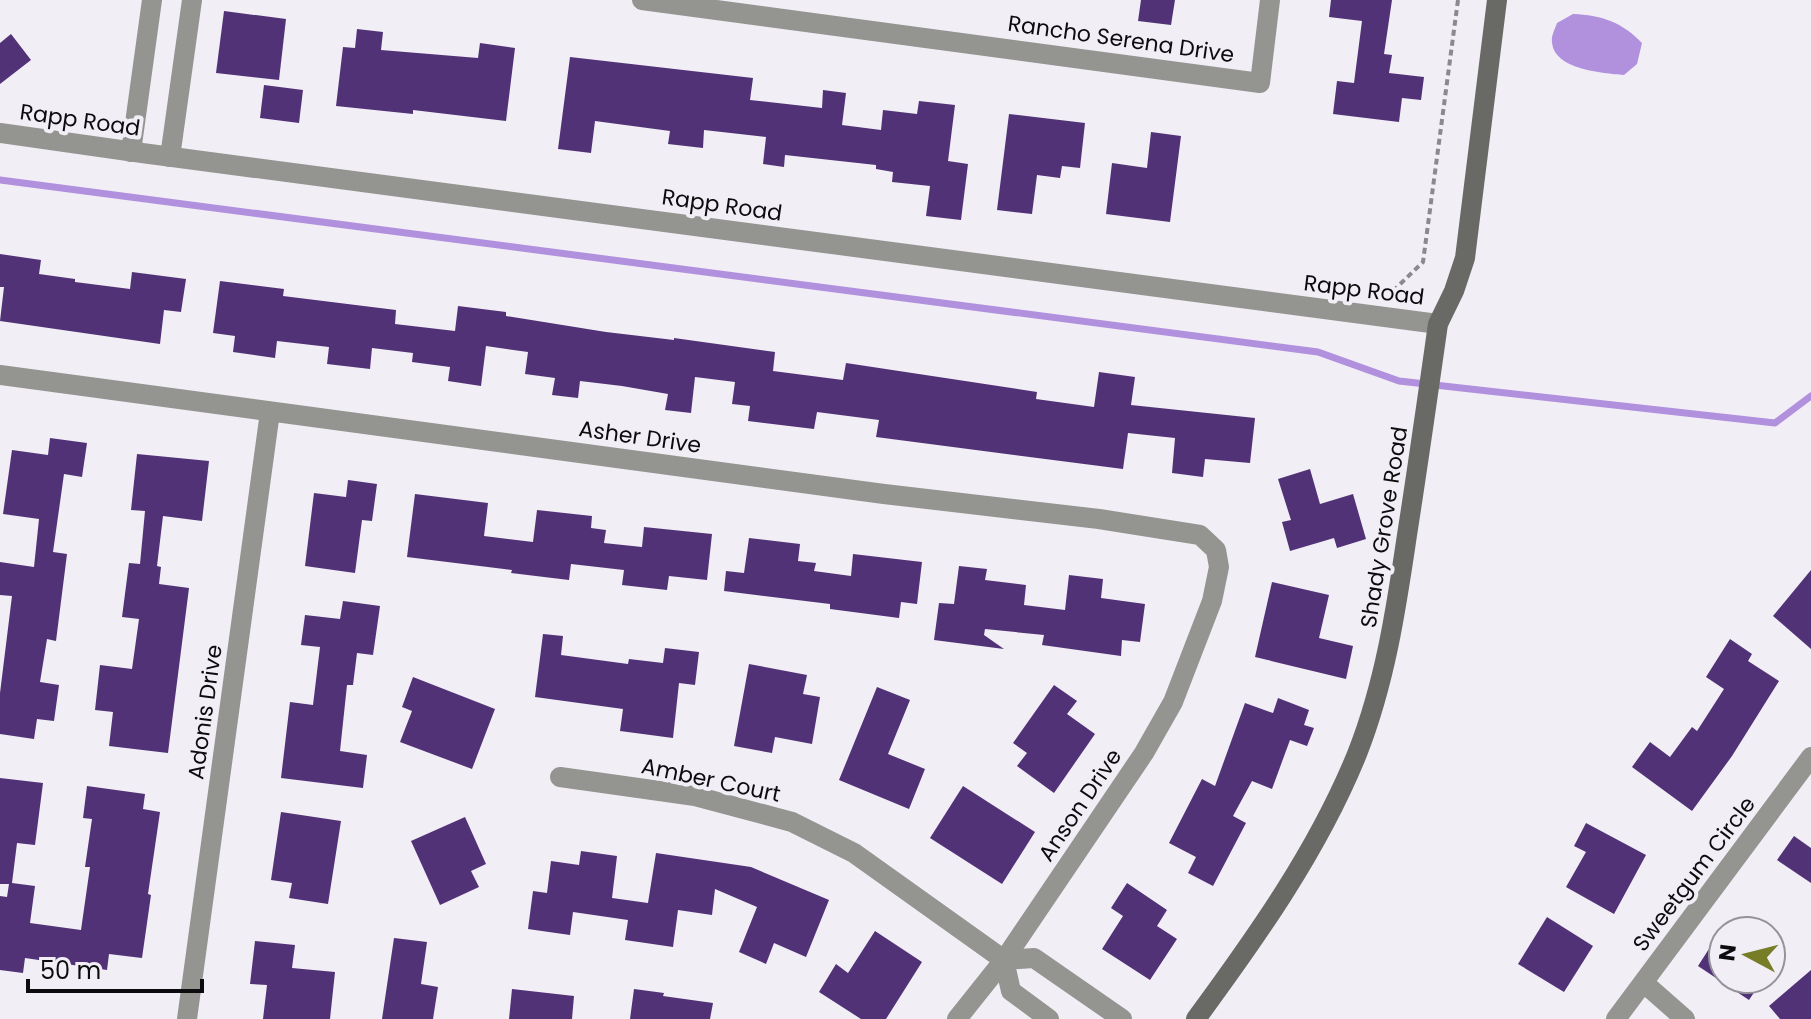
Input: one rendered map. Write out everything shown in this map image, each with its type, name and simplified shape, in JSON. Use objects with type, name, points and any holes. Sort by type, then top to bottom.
[{"type":"main road","name":"Shady Grove Road","points":[[1196,1019],[1312,846],[1357,753],[1376,698],[1392,636],[1438,324],[1465,258],[1497,0]]},
{"type":"street","points":[[131,152],[152,0]]},
{"type":"street","points":[[170,157],[192,0]]},
{"type":"street","name":"Rancho Serena Drive","points":[[642,0],[737,6],[1260,83],[1270,0]]},
{"type":"street","name":"Rapp Road","points":[[0,133],[1438,324]]},
{"type":"street","name":"Asher Drive","points":[[0,375],[884,494],[1183,530],[1200,535],[1216,550],[1219,567],[1212,601]]},
{"type":"street","name":"Adonis Drive","points":[[187,1019],[270,412]]},
{"type":"street","name":"Anson Drive","points":[[957,1019],[1004,960],[1144,753],[1173,702],[1212,601]]},
{"type":"street","name":"Sweetgum Circle","points":[[1616,1019],[1811,757]]},
{"type":"street","name":"Amber Court","points":[[560,777],[695,796],[792,822],[854,853],[1004,960]]},
{"type":"street","points":[[1049,1019],[1011,991],[1004,960],[1034,958],[1122,1019]]},
{"type":"street","points":[[1644,983],[1685,1019]]},
{"type":"path","points":[[1393,291],[1423,262],[1458,0]]},
{"type":"shaded area","points":[[1573,14],[1610,21],[1627,30],[1642,43],[1637,64],[1624,75],[1581,68],[1561,59],[1552,42],[1553,35],[1557,23]]},
{"type":"building","points":[[1141,0],[1175,0],[1171,25],[1138,21]]},
{"type":"building","points":[[1331,0],[1392,0],[1384,54],[1392,55],[1389,73],[1424,77],[1421,100],[1402,98],[1399,122],[1333,114],[1337,81],[1354,83],[1362,21],[1329,17]]},
{"type":"building","points":[[224,11],[286,19],[279,80],[216,73]]},
{"type":"building","points":[[357,29],[383,32],[381,50],[478,58],[480,43],[515,48],[506,121],[413,110],[413,114],[336,106],[343,47],[355,48]]},
{"type":"building","points":[[11,34],[31,60],[0,84],[0,43]]},
{"type":"building","points":[[570,57],[753,78],[750,100],[822,108],[823,90],[846,93],[842,125],[881,130],[883,110],[917,114],[919,101],[955,105],[948,161],[968,164],[961,220],[926,216],[930,186],[892,182],[893,172],[876,169],[876,165],[785,155],[784,167],[763,164],[766,137],[704,130],[703,148],[668,144],[670,131],[595,121],[591,153],[558,149]]},
{"type":"building","points":[[264,85],[303,90],[299,123],[260,118]]},
{"type":"building","points":[[1009,114],[1085,123],[1080,168],[1062,166],[1060,178],[1037,175],[1032,214],[997,210]]},
{"type":"building","points":[[1151,132],[1181,136],[1170,222],[1106,214],[1112,163],[1147,168]]},
{"type":"building","points":[[0,254],[41,260],[39,274],[75,279],[75,282],[130,289],[132,272],[186,279],[181,312],[164,310],[160,344],[0,321],[4,287],[0,287]]},
{"type":"building","points":[[220,281],[284,289],[283,296],[396,310],[395,324],[455,331],[458,306],[606,332],[775,352],[773,371],[843,380],[846,363],[1037,392],[1036,399],[1094,407],[1099,372],[1135,377],[1131,405],[1255,418],[1250,463],[1205,459],[1203,477],[1172,473],[1175,438],[1128,433],[1123,469],[876,437],[879,420],[817,412],[814,429],[748,421],[750,406],[732,404],[735,382],[695,377],[691,413],[665,410],[668,394],[622,386],[580,381],[578,398],[552,395],[555,378],[525,374],[528,352],[486,346],[481,386],[448,381],[450,367],[412,362],[413,353],[372,348],[370,369],[327,364],[329,347],[277,341],[275,358],[233,352],[235,336],[213,333]]},
{"type":"building","points":[[50,438],[87,443],[82,477],[64,474],[53,552],[67,554],[56,641],[47,639],[40,682],[59,685],[54,721],[37,719],[34,739],[0,734],[0,693],[12,596],[0,595],[0,562],[34,567],[39,519],[3,514],[12,450],[48,455]]},
{"type":"building","points":[[137,454],[209,461],[202,521],[163,516],[157,566],[161,567],[159,584],[189,588],[168,753],[109,746],[113,712],[95,710],[100,665],[132,669],[139,619],[122,617],[129,563],[140,564],[145,511],[131,510]]},
{"type":"building","points":[[1310,469],[1320,504],[1353,494],[1366,539],[1337,548],[1334,538],[1290,551],[1282,522],[1291,520],[1278,479]]},
{"type":"building","points":[[348,480],[377,484],[372,521],[362,520],[355,573],[305,566],[314,493],[346,497]]},
{"type":"building","points":[[415,494],[488,503],[484,536],[533,542],[537,510],[592,516],[591,528],[606,530],[604,543],[642,547],[644,527],[712,534],[707,580],[669,576],[667,590],[622,585],[624,570],[571,564],[569,580],[407,557]]},
{"type":"building","points":[[749,538],[800,544],[798,561],[816,563],[814,571],[851,576],[853,554],[922,562],[917,604],[901,602],[899,618],[830,609],[830,604],[724,591],[726,571],[744,573]]},
{"type":"building","points":[[959,566],[987,569],[985,580],[1026,585],[1024,605],[1065,610],[1069,575],[1103,579],[1101,598],[1145,604],[1140,642],[1122,640],[1121,656],[1042,645],[1044,635],[985,629],[984,635],[1004,649],[934,640],[939,603],[954,604]]},
{"type":"building","points":[[1811,570],[1811,649],[1773,616]]},
{"type":"building","points":[[1272,582],[1329,595],[1319,638],[1353,646],[1346,679],[1255,657]]},
{"type":"building","points":[[343,601],[380,606],[373,655],[357,653],[353,685],[347,685],[340,751],[367,755],[363,788],[281,778],[290,702],[313,705],[320,647],[301,645],[305,615],[340,619]]},
{"type":"building","points":[[543,634],[563,636],[561,655],[628,664],[629,659],[663,663],[665,648],[699,652],[695,685],[679,683],[673,738],[620,731],[623,709],[535,697]]},
{"type":"building","points":[[1730,639],[1752,654],[1748,661],[1779,681],[1732,756],[1692,811],[1632,767],[1650,742],[1670,757],[1692,727],[1697,731],[1724,689],[1706,677]]},
{"type":"building","points":[[749,664],[807,675],[803,694],[820,697],[812,744],[775,737],[772,753],[734,746]]},
{"type":"building","points":[[413,677],[495,709],[472,769],[400,742],[412,711],[402,707]]},
{"type":"building","points":[[1054,685],[1077,701],[1067,714],[1095,734],[1054,793],[1017,766],[1027,753],[1013,743]]},
{"type":"building","points":[[877,687],[910,700],[888,754],[925,769],[909,809],[839,780]]},
{"type":"building","points":[[1278,698],[1309,710],[1304,725],[1314,728],[1307,746],[1290,740],[1272,789],[1252,781],[1233,816],[1246,823],[1213,886],[1188,873],[1196,857],[1169,843],[1202,779],[1215,786],[1245,703],[1273,713]]},
{"type":"building","points":[[0,778],[43,783],[35,845],[17,843],[12,883],[35,886],[30,923],[81,930],[90,867],[85,867],[92,819],[83,818],[87,786],[145,794],[143,809],[160,812],[142,958],[109,954],[107,970],[25,958],[23,973],[0,970],[0,896],[7,897],[9,884],[0,884]]},
{"type":"building","points":[[963,786],[1035,832],[1002,884],[930,838]]},
{"type":"building","points":[[281,812],[341,821],[328,904],[289,898],[292,883],[271,880]]},
{"type":"building","points":[[465,817],[486,864],[471,871],[479,887],[440,905],[411,841]]},
{"type":"building","points":[[1586,823],[1646,855],[1614,914],[1566,887],[1586,852],[1574,846]]},
{"type":"building","points":[[1794,836],[1811,848],[1811,883],[1777,860]]},
{"type":"building","points":[[581,851],[617,856],[612,898],[648,903],[656,853],[751,867],[829,900],[806,957],[774,943],[766,964],[739,952],[757,907],[715,889],[712,915],[678,910],[673,947],[625,940],[628,920],[573,912],[570,935],[528,929],[533,891],[547,893],[551,861],[579,865]]},
{"type":"building","points":[[1127,883],[1167,910],[1157,926],[1177,939],[1150,980],[1102,949],[1123,916],[1111,908]]},
{"type":"building","points":[[1547,917],[1593,946],[1564,992],[1518,964]]},
{"type":"building","points":[[875,931],[922,962],[886,1019],[861,1019],[819,992],[836,964],[848,973]]},
{"type":"building","points":[[394,938],[427,942],[421,984],[438,987],[433,1019],[382,1019]]},
{"type":"building","points":[[255,941],[295,945],[292,968],[335,972],[330,1019],[263,1019],[267,985],[250,984]]},
{"type":"building","points":[[1707,952],[1707,972],[1698,966]]},
{"type":"building","points":[[1811,970],[1811,1019],[1780,1019],[1769,1006],[1782,995],[1787,995],[1787,991]]},
{"type":"building","points":[[512,989],[574,996],[572,1019],[509,1019]]},
{"type":"building","points":[[634,989],[713,1003],[710,1019],[630,1019]]},
{"type":"waterway","points":[[0,180],[1318,352],[1399,381],[1775,423],[1811,396]]}]
